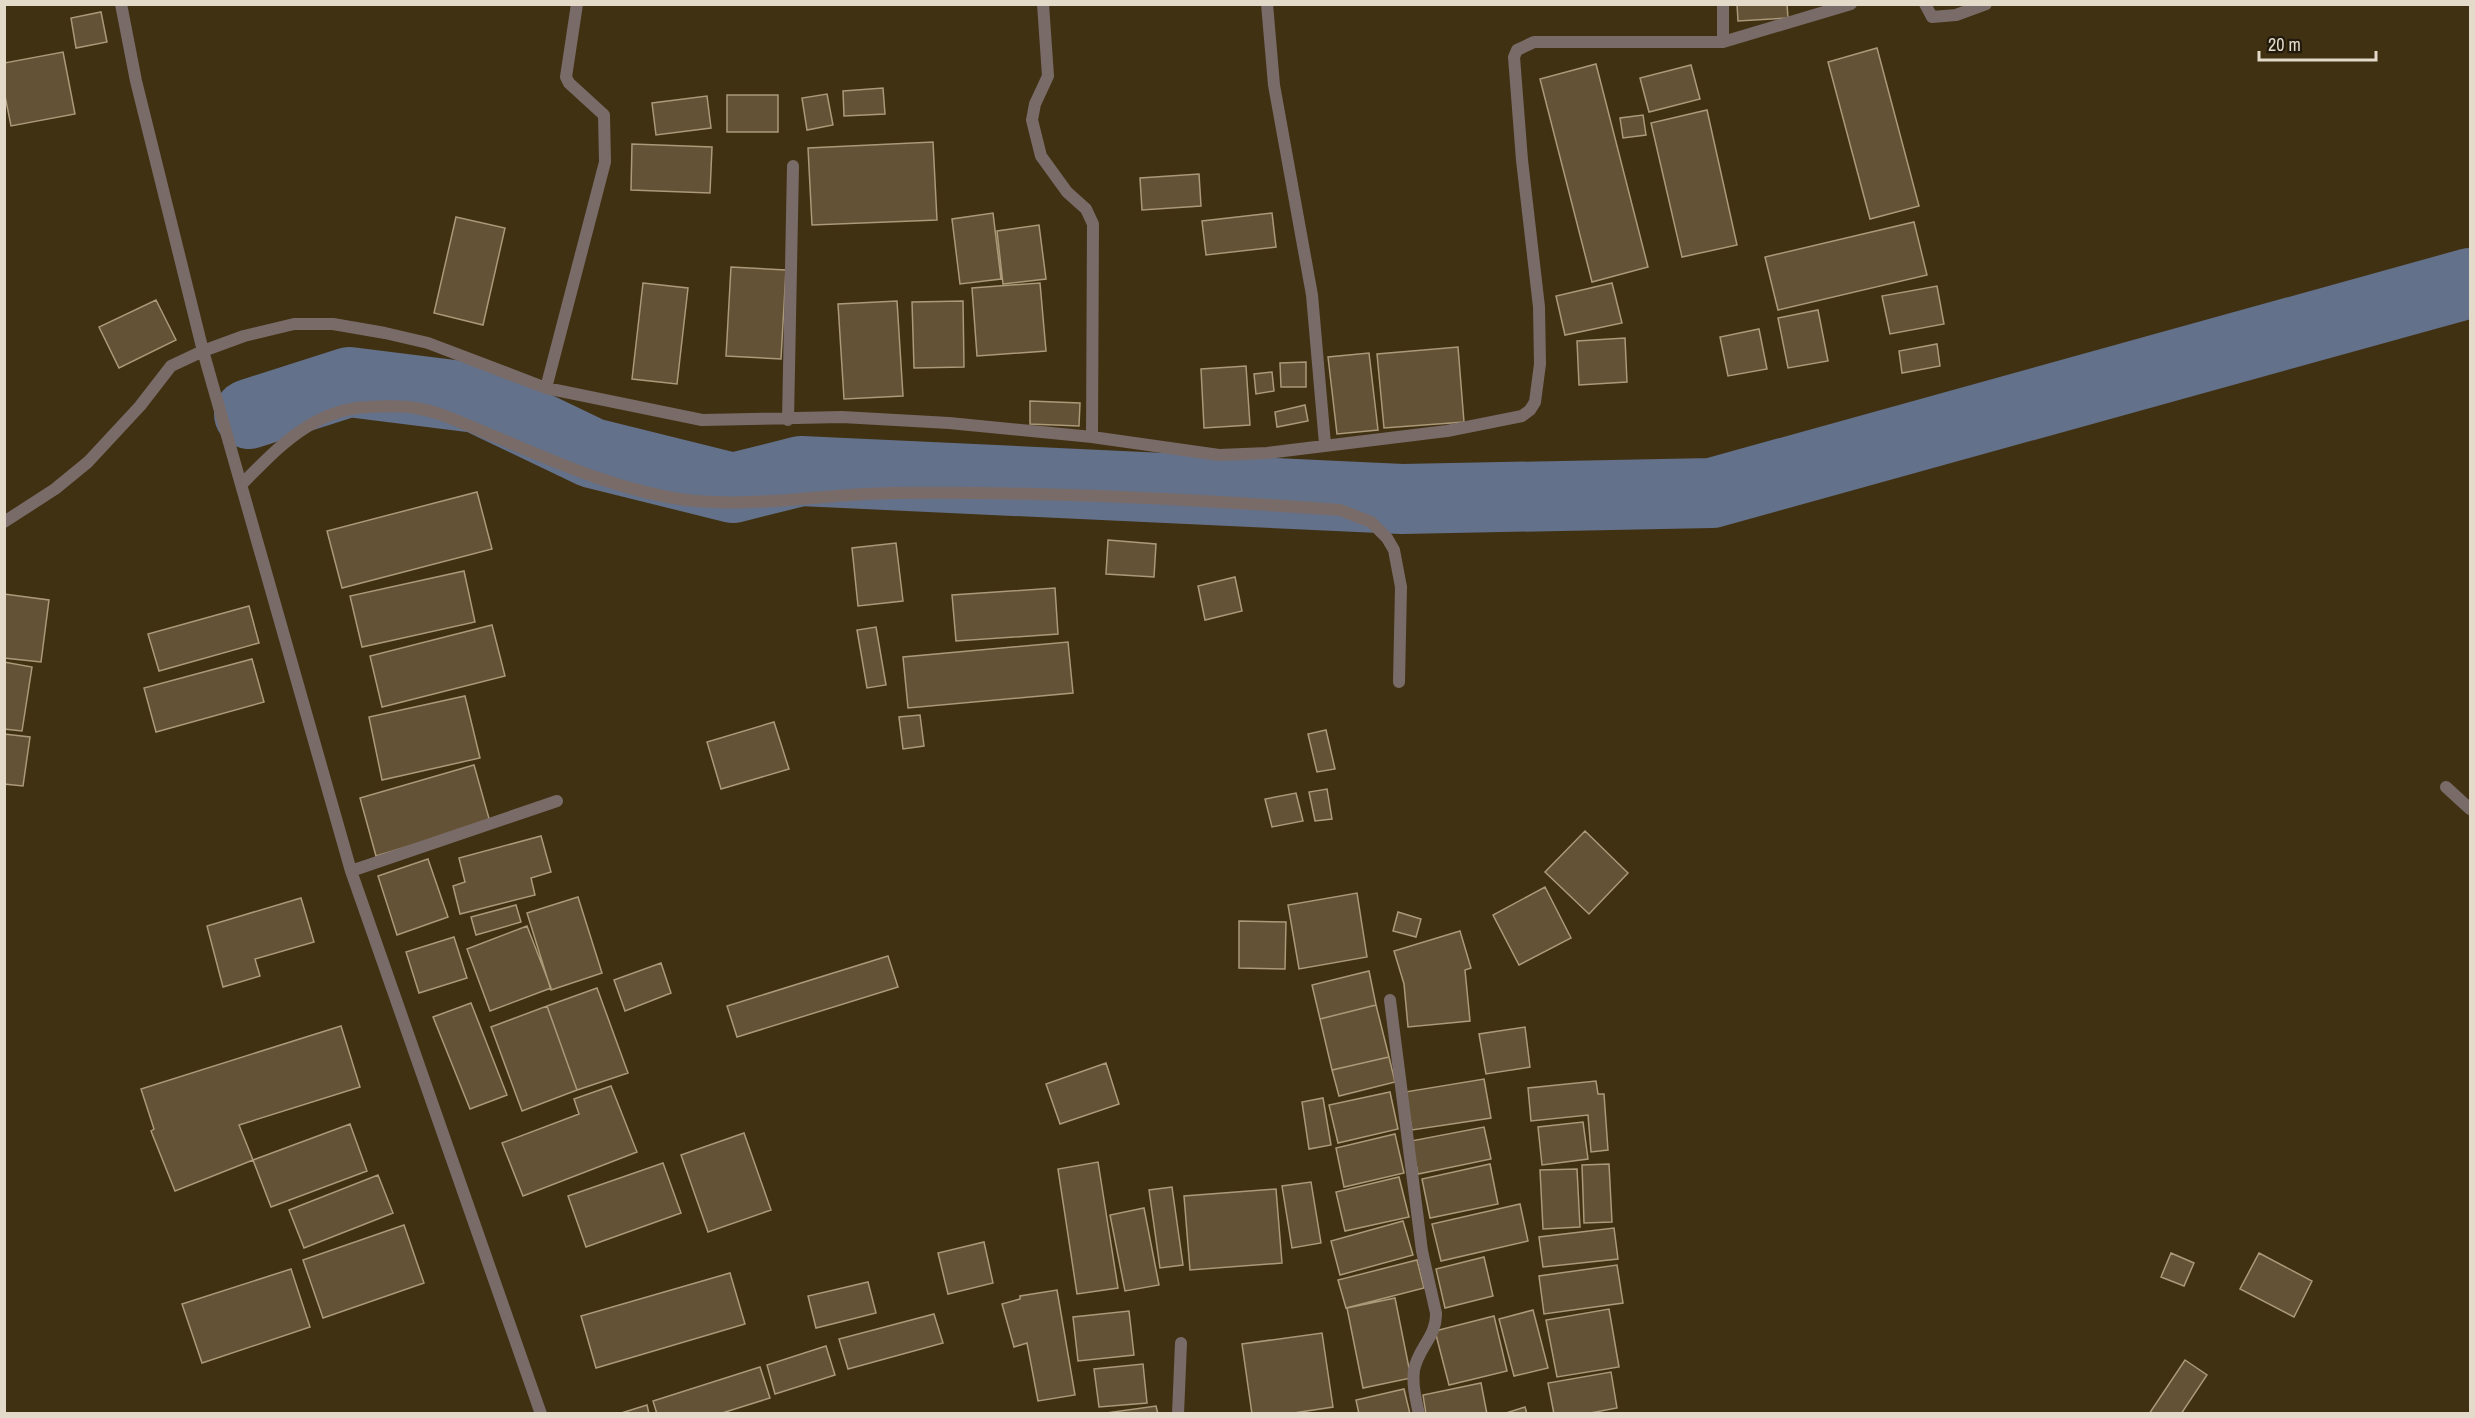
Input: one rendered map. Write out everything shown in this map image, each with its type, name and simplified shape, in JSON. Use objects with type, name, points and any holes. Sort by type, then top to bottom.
[{"type":"street","points":[[121,4],[136,81],[203,351],[351,871],[541,1413]]},
{"type":"street","points":[[546,388],[605,162],[603,112],[569,83],[566,77],[577,4]]},
{"type":"street","points":[[1043,4],[1048,76],[1035,104],[1032,120],[1041,156],[1067,192],[1086,209],[1093,224],[1092,437]]},
{"type":"street","points":[[1268,4],[1274,85],[1312,295],[1325,444]]},
{"type":"street","points":[[1723,4],[1723,42]]},
{"type":"street","points":[[4,522],[55,489],[88,462],[140,406],[171,366],[244,336],[294,324],[333,324],[428,343],[546,388],[702,420],[788,420],[842,417],[938,422],[1092,437],[1219,455],[1267,453],[1325,444],[1447,431],[1522,416],[1530,411],[1534,402],[1540,364],[1539,307],[1522,160],[1514,57],[1517,50],[1534,42],[1723,42],[1851,4]]},
{"type":"street","points":[[1925,4],[1932,17],[1956,15],[1986,4]]},
{"type":"street","points":[[788,420],[793,166]]},
{"type":"street","points":[[241,485],[276,449],[311,423],[335,414],[365,407],[415,408],[445,416],[594,478],[639,492],[688,500],[797,500],[890,493],[1084,495],[1340,510],[1371,522],[1387,538],[1394,550],[1401,587],[1399,682]]},
{"type":"street","points":[[2446,787],[2470,808]]},
{"type":"street","points":[[351,871],[557,801]]},
{"type":"street","points":[[1390,1000],[1422,1251],[1436,1313],[1433,1334],[1414,1370],[1414,1390],[1419,1413]]},
{"type":"street","points":[[1178,1413],[1181,1343]]},
{"type":"building","points":[[1737,4],[1787,4],[1788,18],[1738,21]]},
{"type":"building","points":[[101,12],[107,42],[76,48],[71,18]]},
{"type":"building","points":[[1877,48],[1919,206],[1870,219],[1828,62]]},
{"type":"building","points":[[63,52],[75,114],[11,126],[4,91],[4,63]]},
{"type":"building","points":[[1596,64],[1648,267],[1592,282],[1540,79]]},
{"type":"building","points":[[1691,65],[1700,99],[1649,112],[1640,78]]},
{"type":"building","points":[[883,88],[885,114],[844,116],[843,91]]},
{"type":"building","points":[[827,94],[833,125],[807,130],[802,98]]},
{"type":"building","points":[[727,95],[778,95],[778,132],[727,132]]},
{"type":"building","points":[[707,96],[711,128],[656,135],[652,103]]},
{"type":"building","points":[[1707,110],[1737,245],[1682,257],[1651,123]]},
{"type":"building","points":[[1643,115],[1646,135],[1623,138],[1620,118]]},
{"type":"building","points":[[933,142],[937,220],[812,225],[808,148]]},
{"type":"building","points":[[632,144],[712,147],[710,193],[631,190]]},
{"type":"building","points":[[1199,174],[1201,206],[1142,210],[1140,178]]},
{"type":"building","points":[[993,213],[1001,279],[960,284],[952,219]]},
{"type":"building","points":[[1272,213],[1276,247],[1206,255],[1202,221]]},
{"type":"building","points":[[456,217],[505,228],[483,325],[434,313]]},
{"type":"building","points":[[1914,222],[1927,275],[1778,310],[1765,257]]},
{"type":"building","points":[[1039,225],[1046,279],[1003,284],[997,231]]},
{"type":"building","points":[[731,267],[786,270],[781,359],[726,356]]},
{"type":"building","points":[[643,283],[688,288],[677,384],[632,379]]},
{"type":"building","points":[[1040,283],[1046,351],[977,356],[972,288]]},
{"type":"building","points":[[1612,283],[1622,323],[1565,335],[1556,296]]},
{"type":"building","points":[[1937,286],[1944,324],[1890,334],[1882,296]]},
{"type":"building","points":[[156,300],[176,340],[119,368],[99,327]]},
{"type":"building","points":[[897,301],[903,396],[844,399],[838,304]]},
{"type":"building","points":[[963,301],[964,367],[914,368],[912,302]]},
{"type":"building","points":[[1818,310],[1828,361],[1788,368],[1778,318]]},
{"type":"building","points":[[1759,329],[1767,369],[1728,376],[1720,337]]},
{"type":"building","points":[[1625,338],[1627,382],[1579,385],[1577,341]]},
{"type":"building","points":[[1937,344],[1940,366],[1902,373],[1899,351]]},
{"type":"building","points":[[1458,347],[1464,422],[1384,428],[1377,354]]},
{"type":"building","points":[[1369,353],[1378,430],[1337,434],[1328,357]]},
{"type":"building","points":[[1306,362],[1306,387],[1281,387],[1280,363]]},
{"type":"building","points":[[1246,366],[1250,425],[1204,428],[1201,369]]},
{"type":"building","points":[[1272,372],[1274,391],[1256,394],[1254,374]]},
{"type":"building","points":[[1030,401],[1080,403],[1079,426],[1030,424]]},
{"type":"building","points":[[1305,405],[1308,421],[1277,427],[1275,412]]},
{"type":"building","points":[[477,492],[492,549],[342,588],[327,531]]},
{"type":"building","points":[[1108,540],[1156,544],[1154,577],[1106,574]]},
{"type":"building","points":[[896,543],[903,601],[858,606],[852,548]]},
{"type":"building","points":[[464,571],[475,622],[362,647],[350,596]]},
{"type":"building","points":[[1235,577],[1242,611],[1205,620],[1198,586]]},
{"type":"building","points":[[1055,588],[1058,634],[956,641],[952,595]]},
{"type":"building","points":[[4,594],[49,600],[41,662],[4,658]]},
{"type":"building","points":[[249,606],[259,643],[159,671],[148,634]]},
{"type":"building","points":[[492,625],[505,676],[382,707],[370,656]]},
{"type":"building","points":[[876,627],[886,685],[867,688],[857,630]]},
{"type":"building","points":[[1068,642],[1073,693],[908,708],[903,657]]},
{"type":"building","points":[[252,659],[264,702],[156,732],[144,688]]},
{"type":"building","points":[[4,662],[32,667],[22,731],[4,729]]},
{"type":"building","points":[[465,696],[480,758],[382,780],[369,717]]},
{"type":"building","points":[[920,715],[924,746],[903,749],[899,717]]},
{"type":"building","points":[[774,722],[789,769],[721,789],[707,742]]},
{"type":"building","points":[[1326,730],[1335,769],[1317,772],[1308,734]]},
{"type":"building","points":[[4,734],[30,737],[23,786],[4,784]]},
{"type":"building","points":[[474,765],[490,822],[376,856],[360,798]]},
{"type":"building","points":[[1327,789],[1332,819],[1315,821],[1309,792]]},
{"type":"building","points":[[1296,793],[1303,821],[1272,827],[1265,799]]},
{"type":"building","points":[[1585,831],[1628,873],[1589,914],[1545,872]]},
{"type":"building","points":[[541,836],[551,872],[531,878],[535,895],[460,914],[453,886],[465,882],[459,858]]},
{"type":"building","points":[[428,859],[448,917],[397,935],[378,876]]},
{"type":"building","points":[[1545,887],[1571,938],[1519,965],[1493,915]]},
{"type":"building","points":[[1357,893],[1367,957],[1299,969],[1288,905]]},
{"type":"building","points":[[578,897],[602,973],[551,990],[527,913]]},
{"type":"building","points":[[301,898],[314,942],[255,959],[260,976],[223,987],[207,926]]},
{"type":"building","points":[[516,905],[521,922],[476,935],[471,917]]},
{"type":"building","points":[[1398,912],[1421,919],[1416,937],[1393,931]]},
{"type":"building","points":[[1239,921],[1286,922],[1285,969],[1239,968]]},
{"type":"building","points":[[527,926],[551,988],[490,1011],[467,949]]},
{"type":"building","points":[[1460,931],[1471,968],[1465,970],[1470,1021],[1408,1027],[1404,984],[1394,951]]},
{"type":"building","points":[[454,937],[467,978],[419,993],[406,952]]},
{"type":"building","points":[[888,956],[898,987],[737,1037],[727,1006]]},
{"type":"building","points":[[661,963],[671,993],[625,1011],[614,980]]},
{"type":"building","points":[[1369,971],[1376,1005],[1320,1019],[1312,985]]},
{"type":"building","points":[[597,988],[628,1073],[577,1090],[547,1006]]},
{"type":"building","points":[[471,1003],[507,1095],[470,1109],[433,1017]]},
{"type":"building","points":[[1376,1005],[1389,1057],[1332,1070],[1320,1019]]},
{"type":"building","points":[[547,1006],[577,1090],[522,1111],[491,1027]]},
{"type":"building","points":[[341,1026],[360,1087],[239,1125],[253,1160],[175,1191],[151,1131],[154,1129],[141,1089]]},
{"type":"building","points":[[1525,1027],[1530,1067],[1486,1074],[1479,1034]]},
{"type":"building","points":[[1389,1057],[1395,1082],[1339,1096],[1332,1070]]},
{"type":"building","points":[[1106,1063],[1119,1104],[1060,1124],[1046,1084]]},
{"type":"building","points":[[1484,1079],[1491,1118],[1412,1130],[1405,1092]]},
{"type":"building","points":[[1596,1081],[1598,1094],[1604,1094],[1608,1150],[1591,1152],[1588,1115],[1531,1121],[1528,1088]]},
{"type":"building","points":[[611,1086],[637,1152],[523,1196],[502,1143],[579,1114],[574,1099]]},
{"type":"building","points":[[1390,1092],[1398,1129],[1338,1143],[1329,1105]]},
{"type":"building","points":[[1323,1098],[1331,1145],[1309,1149],[1302,1102]]},
{"type":"building","points":[[1583,1122],[1588,1159],[1542,1165],[1538,1127]]},
{"type":"building","points":[[350,1124],[367,1171],[271,1207],[253,1160]]},
{"type":"building","points":[[1484,1127],[1491,1159],[1418,1174],[1411,1141]]},
{"type":"building","points":[[744,1133],[771,1210],[708,1232],[681,1155]]},
{"type":"building","points":[[1395,1134],[1404,1173],[1344,1187],[1336,1148]]},
{"type":"building","points":[[1098,1162],[1118,1288],[1077,1294],[1058,1169]]},
{"type":"building","points":[[663,1163],[681,1213],[586,1247],[568,1196]]},
{"type":"building","points":[[1490,1164],[1498,1204],[1430,1218],[1422,1179]]},
{"type":"building","points":[[1609,1164],[1612,1222],[1584,1223],[1582,1165]]},
{"type":"building","points":[[1577,1169],[1580,1227],[1543,1229],[1540,1170]]},
{"type":"building","points":[[378,1175],[393,1213],[304,1248],[289,1210]]},
{"type":"building","points":[[1399,1177],[1409,1217],[1345,1231],[1336,1192]]},
{"type":"building","points":[[1311,1182],[1321,1243],[1292,1248],[1282,1186]]},
{"type":"building","points":[[1172,1187],[1183,1265],[1160,1268],[1149,1190]]},
{"type":"building","points":[[1276,1189],[1282,1263],[1190,1270],[1184,1196]]},
{"type":"building","points":[[1520,1204],[1528,1241],[1441,1261],[1432,1224]]},
{"type":"building","points":[[1144,1208],[1159,1285],[1125,1291],[1110,1215]]},
{"type":"building","points":[[1403,1221],[1413,1255],[1340,1275],[1331,1241]]},
{"type":"building","points":[[404,1225],[424,1283],[323,1318],[303,1260]]},
{"type":"building","points":[[1614,1228],[1618,1259],[1543,1267],[1539,1237]]},
{"type":"building","points":[[984,1242],[993,1283],[948,1294],[938,1253]]},
{"type":"building","points":[[2171,1253],[2194,1263],[2184,1286],[2161,1277]]},
{"type":"building","points":[[2259,1253],[2312,1281],[2294,1317],[2240,1289]]},
{"type":"building","points":[[1484,1257],[1493,1296],[1445,1308],[1436,1269]]},
{"type":"building","points":[[1417,1260],[1424,1288],[1346,1308],[1338,1280]]},
{"type":"building","points":[[1617,1265],[1623,1303],[1544,1314],[1539,1276]]},
{"type":"building","points":[[291,1269],[310,1327],[202,1363],[182,1304]]},
{"type":"building","points":[[730,1273],[745,1324],[596,1368],[581,1316]]},
{"type":"building","points":[[868,1282],[876,1313],[816,1328],[808,1296]]},
{"type":"building","points":[[1057,1290],[1075,1395],[1038,1401],[1027,1343],[1014,1347],[1002,1304],[1020,1299],[1020,1296]]},
{"type":"building","points":[[1395,1298],[1411,1378],[1363,1388],[1347,1308]]},
{"type":"building","points":[[1609,1309],[1619,1367],[1557,1377],[1546,1320]]},
{"type":"building","points":[[1533,1310],[1548,1368],[1514,1376],[1499,1319]]},
{"type":"building","points":[[1129,1311],[1134,1355],[1078,1361],[1073,1317]]},
{"type":"building","points":[[934,1314],[943,1343],[848,1369],[839,1339]]},
{"type":"building","points":[[1494,1316],[1507,1371],[1449,1385],[1435,1331]]},
{"type":"building","points":[[1322,1333],[1333,1407],[1287,1414],[1252,1414],[1242,1344]]},
{"type":"building","points":[[826,1346],[835,1375],[775,1394],[767,1365]]},
{"type":"building","points":[[2185,1360],[2207,1375],[2181,1414],[2149,1414]]},
{"type":"building","points":[[1143,1364],[1147,1403],[1099,1407],[1094,1369]]},
{"type":"building","points":[[760,1367],[770,1398],[719,1414],[657,1414],[653,1401]]},
{"type":"building","points":[[1611,1372],[1617,1408],[1585,1414],[1554,1414],[1548,1383]]},
{"type":"building","points":[[1481,1383],[1487,1414],[1426,1414],[1423,1395]]},
{"type":"building","points":[[1404,1389],[1410,1414],[1359,1414],[1356,1400]]},
{"type":"building","points":[[647,1405],[649,1414],[618,1414]]},
{"type":"building","points":[[1156,1406],[1158,1414],[1099,1414]]},
{"type":"building","points":[[1525,1407],[1527,1414],[1503,1414]]},
{"type":"waterway","points":[[249,414],[349,382],[477,398],[592,453],[733,488],[801,471],[1402,499],[1712,493],[2470,283]]}]
